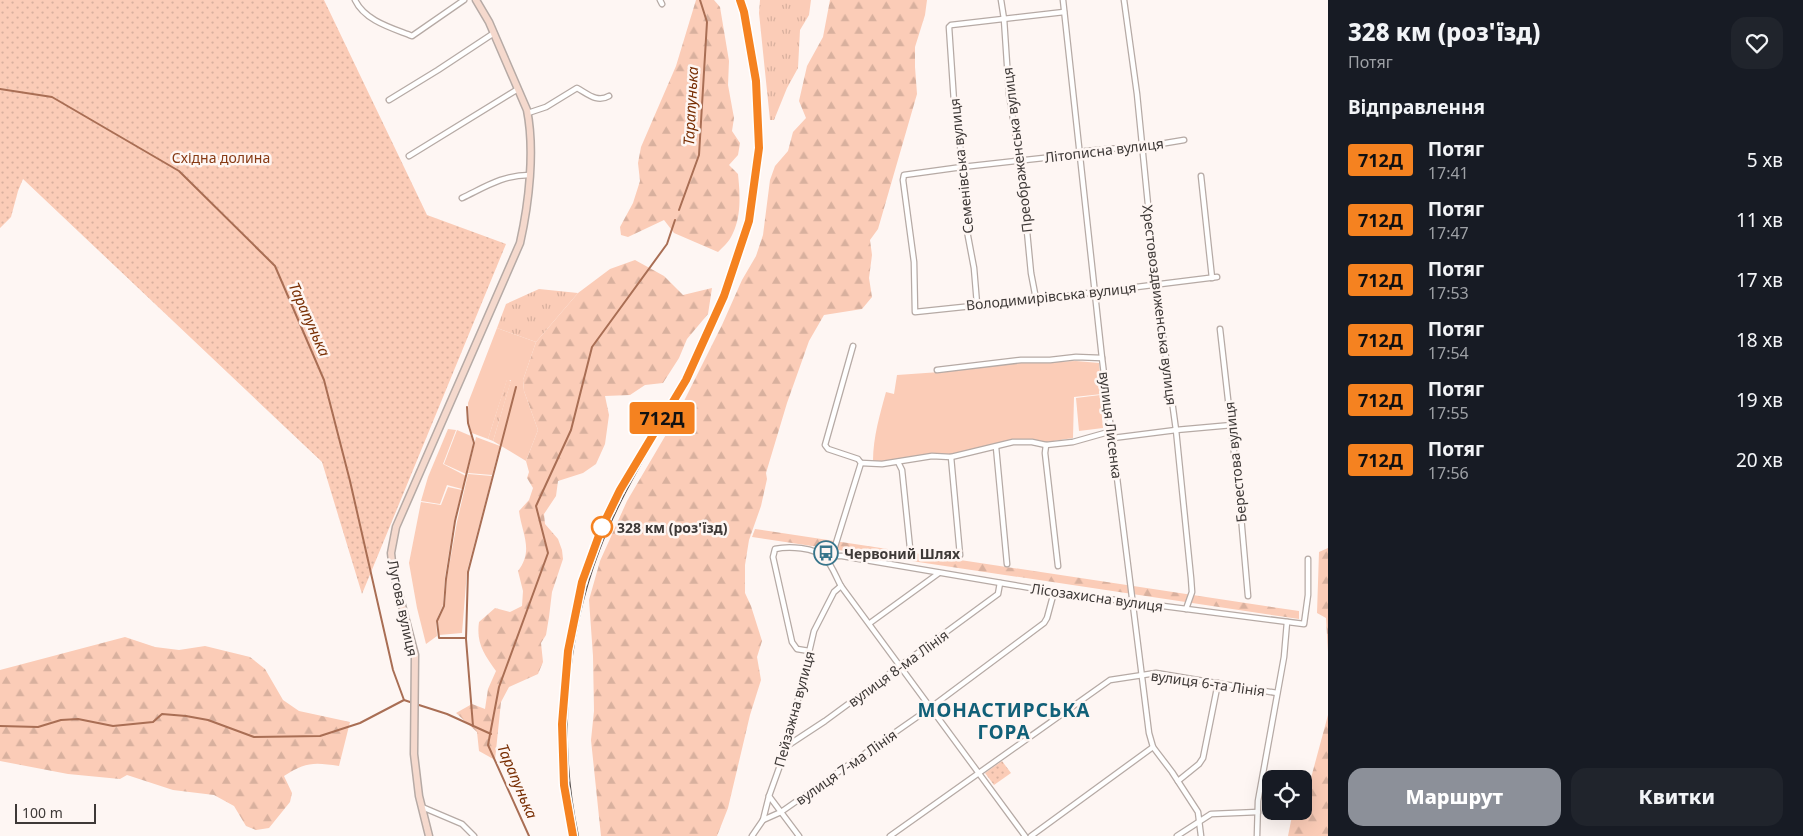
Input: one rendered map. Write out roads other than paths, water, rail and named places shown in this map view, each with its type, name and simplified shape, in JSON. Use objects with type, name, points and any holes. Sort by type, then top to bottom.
[{"type":"street","points":[[355,0],[364,12],[376,21],[412,36],[464,0]]},
{"type":"street","name":"Лугова вулиця","points":[[429,836],[422,808],[414,754],[415,656],[393,571],[391,553],[396,527],[520,243],[526,217],[529,175],[530,124],[528,113],[494,33],[476,0]]},
{"type":"street","name":"Преображенська вулиця","points":[[1001,0],[1009,94],[1019,160],[1031,273],[1036,299]]},
{"type":"street","name":"вулиця Лисенка","points":[[1063,0],[1102,358],[1149,733],[1153,747],[1198,812],[1201,836]]},
{"type":"street","name":"Хрестовоздвиженська вулиця","points":[[1124,0],[1142,146],[1156,285],[1176,430],[1192,592],[1186,609]]},
{"type":"street","points":[[1004,19],[1064,12]]},
{"type":"street","name":"Семенівська вулиця","points":[[977,304],[974,268],[967,231],[959,134],[954,102],[949,27],[967,22],[1004,19]]},
{"type":"street","points":[[389,100],[494,33]]},
{"type":"street","points":[[528,113],[546,107],[577,88],[594,98],[602,100],[609,96]]},
{"type":"street","points":[[409,156],[518,89]]},
{"type":"street","name":"Літописна вулиця","points":[[915,312],[914,262],[903,180],[904,175],[1184,140]]},
{"type":"street","points":[[462,198],[504,178],[514,175],[529,175]]},
{"type":"street","name":"Володимирівська вулиця","points":[[915,312],[1214,278],[1201,176]]},
{"type":"street","name":"Берестова вулиця","points":[[1220,329],[1232,425],[1248,596]]},
{"type":"street","points":[[853,346],[825,445],[828,449],[859,461],[882,464],[932,456],[950,457],[1024,442],[1046,445],[1073,442],[1112,431]]},
{"type":"street","points":[[937,370],[1021,360],[1050,360],[1076,357],[1102,358]]},
{"type":"street","points":[[1113,438],[1232,425]]},
{"type":"street","points":[[1046,445],[1045,453],[1058,566]]},
{"type":"street","points":[[996,447],[1007,564]]},
{"type":"street","points":[[950,457],[960,555]]},
{"type":"street","points":[[832,556],[859,461]]},
{"type":"street","points":[[898,462],[902,470],[910,548]]},
{"type":"street","points":[[810,651],[797,649],[792,642],[773,557],[775,549],[783,547],[818,553],[826,558],[841,586],[870,622],[930,708],[1025,836]]},
{"type":"street","name":"Лісозахисна вулиця","points":[[826,558],[842,556],[1054,592],[1304,624],[1308,595],[1308,559]]},
{"type":"street","points":[[870,622],[939,573]]},
{"type":"street","name":"вулиця 8-ма Лінія","points":[[787,746],[825,721],[998,594],[1000,583]]},
{"type":"street","name":"Пейзажна вулиця","points":[[752,836],[763,820],[769,796],[787,746],[814,630],[834,592],[841,586]]},
{"type":"street","name":"вулиця 7-ма Лінія","points":[[763,820],[781,812],[930,708],[1044,623],[1054,592]]},
{"type":"street","points":[[1257,836],[1263,765],[1284,657],[1287,622]]},
{"type":"street","name":"вулиця 6-та Лінія","points":[[890,836],[1110,680],[1156,673],[1277,693]]},
{"type":"street","points":[[1178,781],[1204,758],[1218,683]]},
{"type":"street","points":[[1031,836],[1153,747]]},
{"type":"street","points":[[769,796],[799,836]]},
{"type":"street","points":[[422,808],[462,824],[474,836]]},
{"type":"street","points":[[1177,836],[1211,814],[1258,812]]},
{"type":"waterway","name":"Тарапунька","points":[[679,210],[699,155],[707,22],[700,0]]},
{"type":"waterway","name":"Тарапунька","points":[[0,89],[52,97],[179,171],[275,266],[324,380],[350,481],[393,670],[404,700],[410,702]]},
{"type":"waterway","name":"Тарапунька","points":[[529,836],[488,745],[499,687],[548,553],[536,506],[571,430],[592,347],[667,244],[675,220]]},
{"type":"waterway","points":[[473,726],[466,639],[468,572],[516,387]]},
{"type":"waterway","points":[[466,638],[439,638],[437,621],[444,606],[455,521],[474,443],[468,423],[467,407]]},
{"type":"waterway","points":[[0,726],[38,727],[61,720],[78,719],[113,726],[153,722],[162,714],[208,720],[254,737],[320,736],[360,723],[404,700]]},
{"type":"waterway","name":"Тарапунька","points":[[419,705],[447,714],[491,734]]},
{"type":"railway","points":[[577,836],[567,765],[567,692],[571,655],[587,584],[598,550],[617,507],[674,403],[713,324],[730,283],[749,222],[758,159],[759,125],[754,67],[740,0]]},
{"type":"train","name":"712Д","points":[[573,836],[564,785],[562,724],[568,651],[582,582],[602,527],[620,490],[686,380],[724,296],[749,221],[759,148],[756,81],[744,12],[740,0]]},
{"type":"place","name":"328 км (роз'їзд)","points":[[602,527]]},
{"type":"place","name":"Червоний Шлях","points":[[826,553]]},
{"type":"district","name":"МОНАСТИРСЬКА ГОРА","points":[[1004,721]]},
{"type":"park label","name":"Східна долина","points":[[221,157]]}]
